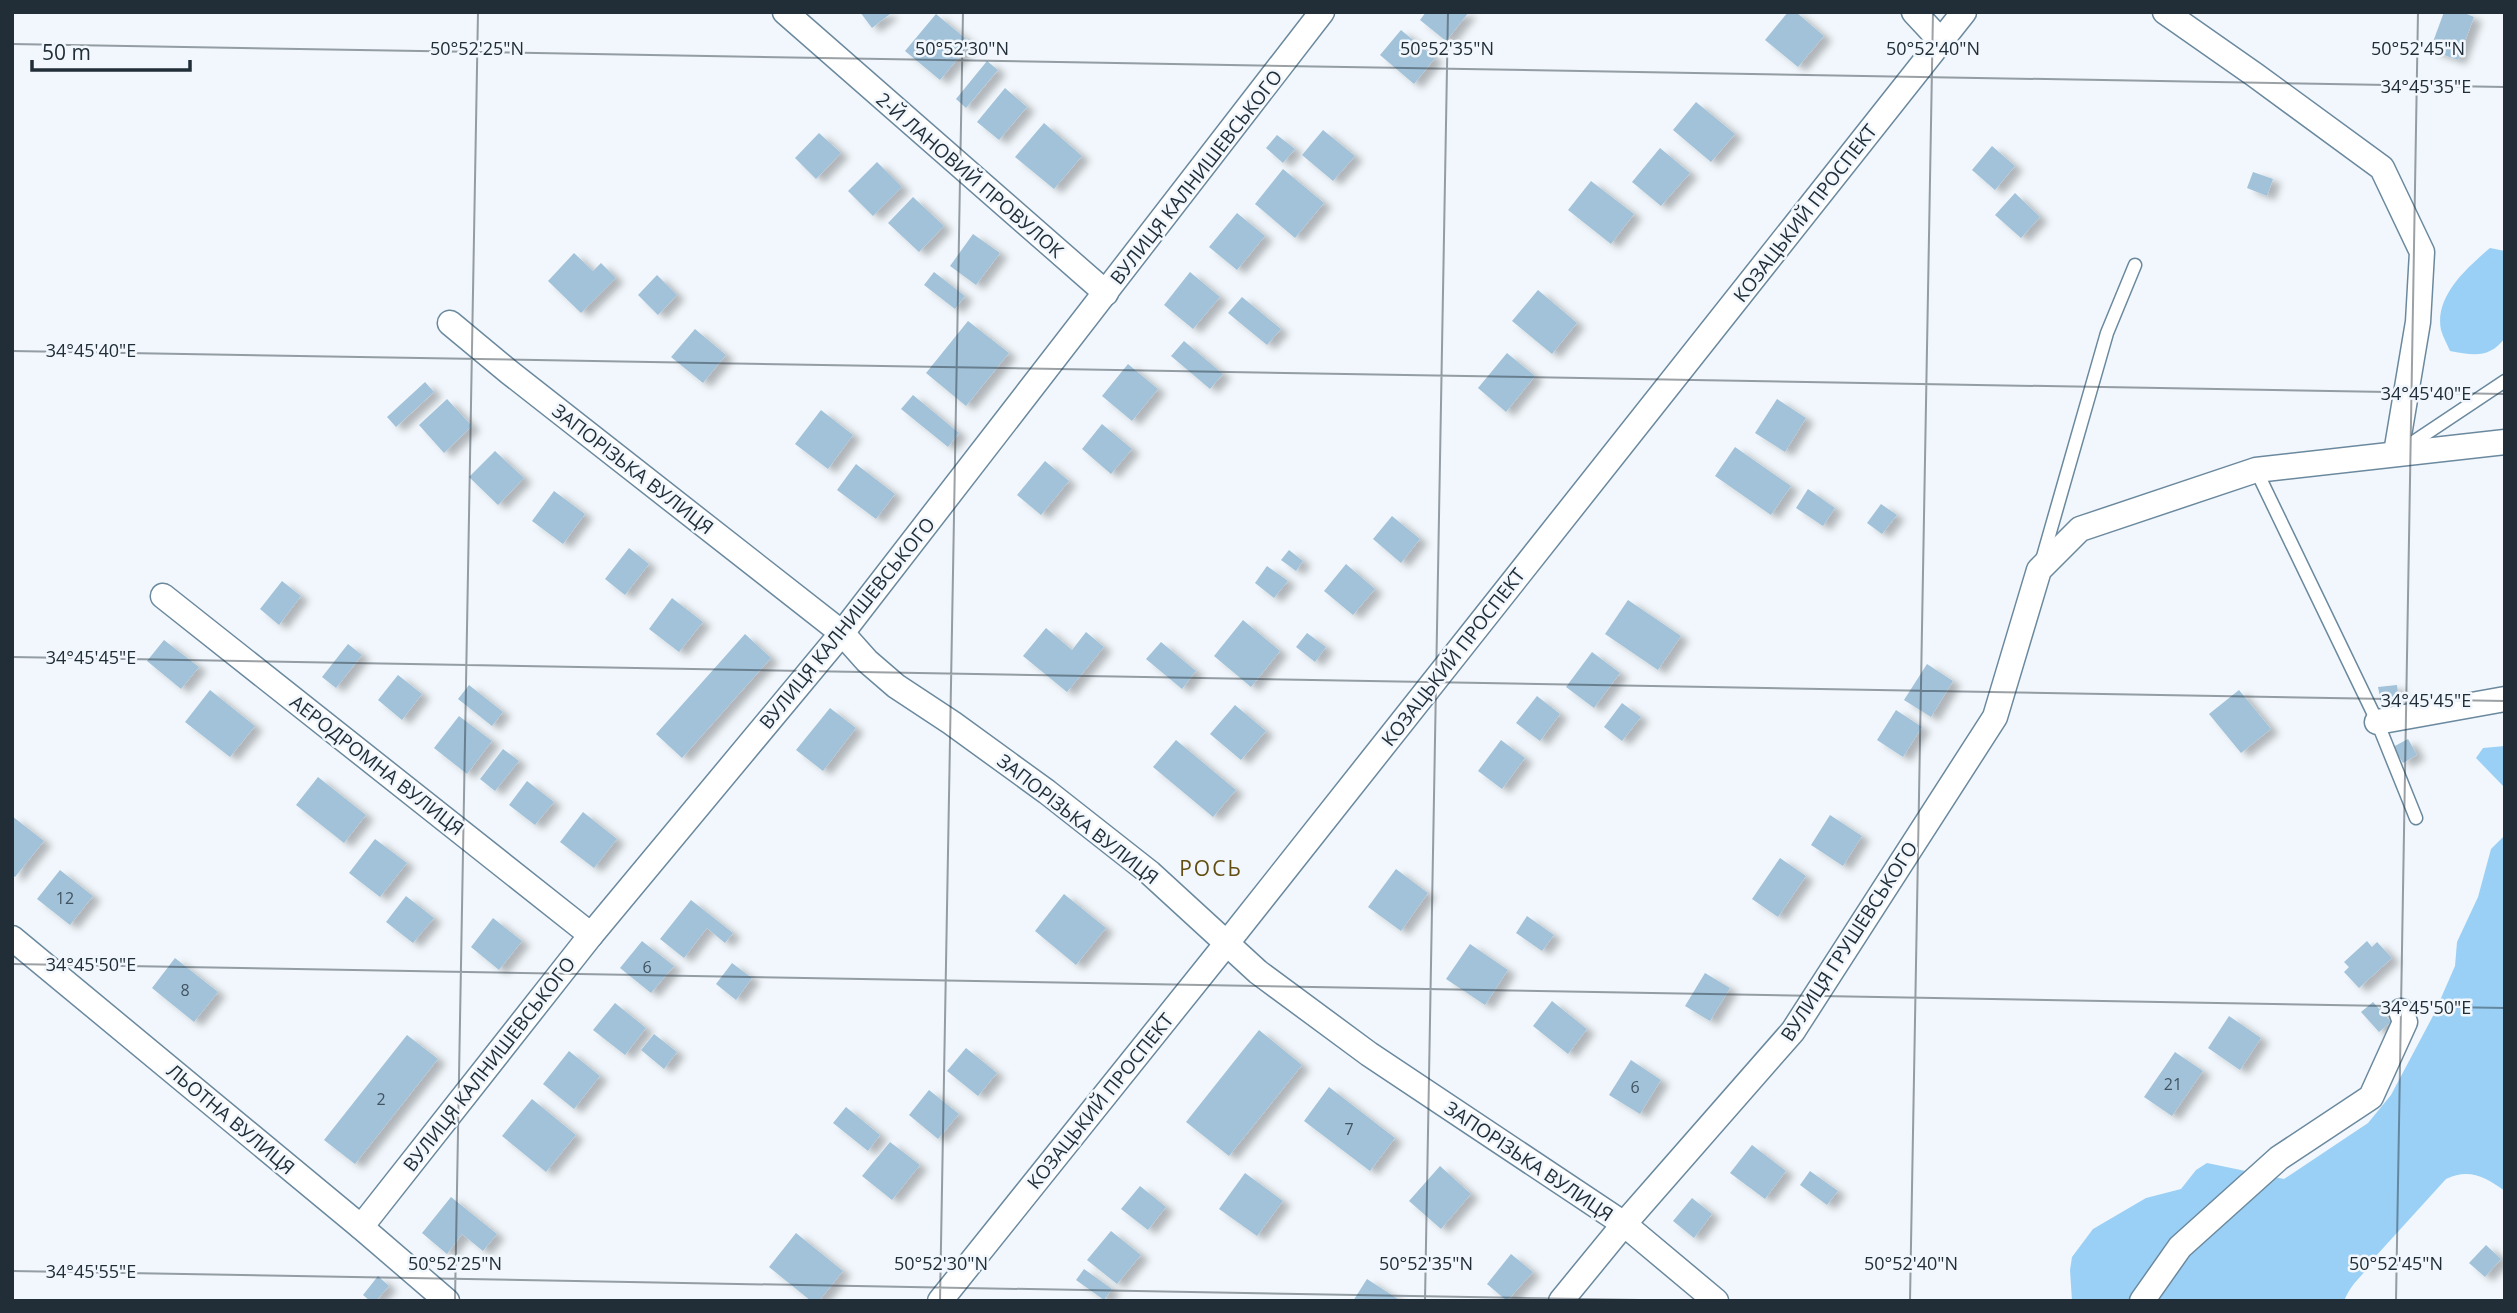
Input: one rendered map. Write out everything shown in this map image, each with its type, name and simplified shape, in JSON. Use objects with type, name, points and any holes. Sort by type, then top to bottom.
[{"type":"street","name":"2-Й ЛАНОВИЙ ПРОВУЛОК","points":[[785,12],[1106,293]]},
{"type":"street","name":"ВУЛИЦЯ КАЛНИШЕВСЬКОГО","points":[[361,1227],[591,935],[842,633],[1322,12]]},
{"type":"street","points":[[1914,12],[1941,41]]},
{"type":"street","name":"КОЗАЦЬКИЙ ПРОСПЕКТ","points":[[940,1301],[1964,12]]},
{"type":"street","points":[[2165,12],[2382,169],[2422,252],[2418,322],[2396,453]]},
{"type":"street","name":"ЗАПОРІЗЬКА ВУЛИЦЯ","points":[[450,323],[842,633],[867,661],[896,686],[1047,792],[1150,873],[1258,972],[1369,1054],[1624,1224],[1716,1301]]},
{"type":"street","points":[[2039,570],[2080,529],[2256,470],[2505,442]]},
{"type":"street","name":"ВУЛИЦЯ ГРУШЕВСЬКОГО","points":[[1561,1301],[1624,1224],[1793,1031],[1996,717],[2039,570]]},
{"type":"street","name":"АЕРОДРОМНА ВУЛИЦЯ","points":[[163,596],[591,935]]},
{"type":"street","points":[[2378,722],[2505,699]]},
{"type":"street","name":"ЛЬОТНА ВУЛИЦЯ","points":[[12,938],[447,1301]]},
{"type":"street","points":[[2142,1301],[2180,1247],[2279,1158],[2371,1097],[2405,1022],[2401,1010]]},
{"type":"lane","points":[[2039,570],[2107,333],[2135,265]]},
{"type":"lane","points":[[2396,453],[2505,381]]},
{"type":"lane","points":[[2256,470],[2378,722],[2416,818]]},
{"type":"shaded area","points":[[2490,248],[2505,251],[2505,338],[2493,349],[2480,354],[2450,351],[2441,330],[2443,306],[2463,273]]},
{"type":"shaded area","points":[[2505,746],[2505,788],[2476,758],[2483,748]]},
{"type":"shaded area","points":[[2505,835],[2505,1191],[2470,1174],[2446,1179],[2375,1257],[2344,1301],[2072,1301],[2072,1257],[2093,1229],[2146,1198],[2181,1189],[2196,1170],[2207,1163],[2284,1179],[2368,1123],[2391,1095],[2434,1014],[2455,966],[2457,942],[2478,897],[2491,849]]},
{"type":"building","points":[[860,12],[888,12],[890,14],[872,28]]},
{"type":"building","points":[[1426,12],[1469,12],[1446,41],[1420,20]]},
{"type":"building","points":[[1788,12],[1796,12],[1824,36],[1798,67],[1765,40]]},
{"type":"building","points":[[2444,12],[2462,12],[2474,17],[2458,60],[2430,50]]},
{"type":"building","points":[[936,14],[971,43],[940,80],[905,51]]},
{"type":"building","points":[[1401,30],[1435,58],[1414,84],[1380,55]]},
{"type":"building","points":[[987,61],[998,70],[966,108],[956,99]]},
{"type":"building","points":[[1005,88],[1027,107],[999,140],[977,122]]},
{"type":"building","points":[[1696,102],[1735,134],[1711,162],[1673,130]]},
{"type":"building","points":[[1044,123],[1082,156],[1054,189],[1015,157]]},
{"type":"building","points":[[1323,130],[1355,156],[1333,181],[1302,155]]},
{"type":"building","points":[[819,133],[841,153],[816,179],[795,158]]},
{"type":"building","points":[[1277,135],[1295,149],[1283,163],[1266,148]]},
{"type":"building","points":[[1992,146],[2015,166],[1995,190],[1972,170]]},
{"type":"building","points":[[1660,148],[1690,173],[1661,206],[1632,182]]},
{"type":"building","points":[[877,162],[902,187],[873,216],[848,191]]},
{"type":"building","points":[[1283,169],[1324,203],[1295,238],[1255,204]]},
{"type":"building","points":[[2253,172],[2273,179],[2267,196],[2247,188]]},
{"type":"building","points":[[1591,181],[1634,214],[1611,244],[1568,210]]},
{"type":"building","points":[[2015,193],[2040,217],[2021,238],[1995,215]]},
{"type":"building","points":[[913,197],[944,226],[919,252],[888,223]]},
{"type":"building","points":[[1237,213],[1265,236],[1237,270],[1209,247]]},
{"type":"building","points":[[973,234],[1000,253],[976,285],[950,266]]},
{"type":"building","points":[[574,253],[593,271],[601,263],[616,278],[581,313],[548,281]]},
{"type":"building","points":[[934,272],[965,296],[955,309],[924,285]]},
{"type":"building","points":[[1190,272],[1220,297],[1193,329],[1164,305]]},
{"type":"building","points":[[657,275],[677,295],[658,315],[638,295]]},
{"type":"building","points":[[1538,290],[1577,323],[1552,354],[1512,321]]},
{"type":"building","points":[[1242,297],[1281,329],[1267,345],[1228,313]]},
{"type":"building","points":[[968,321],[1009,353],[966,406],[926,373]]},
{"type":"building","points":[[695,329],[726,355],[703,383],[671,357]]},
{"type":"building","points":[[1184,341],[1223,374],[1210,389],[1171,356]]},
{"type":"building","points":[[1507,353],[1535,376],[1506,412],[1478,388]]},
{"type":"building","points":[[1128,364],[1158,389],[1132,421],[1102,396]]},
{"type":"building","points":[[425,382],[434,392],[396,427],[387,417]]},
{"type":"building","points":[[913,395],[959,433],[948,447],[901,409]]},
{"type":"building","points":[[447,399],[472,426],[444,453],[419,425]]},
{"type":"building","points":[[1777,399],[1806,418],[1785,452],[1755,433]]},
{"type":"building","points":[[821,410],[853,435],[828,469],[795,444]]},
{"type":"building","points":[[1102,424],[1132,449],[1111,474],[1082,449]]},
{"type":"building","points":[[1735,447],[1791,486],[1771,515],[1715,476]]},
{"type":"building","points":[[495,451],[524,478],[498,505],[469,477]]},
{"type":"building","points":[[1045,461],[1069,481],[1041,515],[1017,495]]},
{"type":"building","points":[[856,464],[895,494],[876,519],[837,490]]},
{"type":"building","points":[[1808,489],[1835,508],[1823,526],[1796,508]]},
{"type":"building","points":[[554,491],[585,514],[563,544],[532,521]]},
{"type":"building","points":[[1881,504],[1897,515],[1882,534],[1867,523]]},
{"type":"building","points":[[1392,516],[1420,539],[1401,563],[1373,539]]},
{"type":"building","points":[[629,548],[649,564],[625,595],[605,579]]},
{"type":"building","points":[[1289,550],[1303,561],[1296,571],[1281,560]]},
{"type":"building","points":[[1346,564],[1375,589],[1353,615],[1324,591]]},
{"type":"building","points":[[1267,566],[1288,581],[1274,598],[1255,583]]},
{"type":"building","points":[[282,581],[301,596],[279,625],[260,609]]},
{"type":"building","points":[[672,598],[703,622],[679,652],[649,629]]},
{"type":"building","points":[[1628,600],[1681,636],[1658,670],[1605,634]]},
{"type":"building","points":[[1243,620],[1280,651],[1251,687],[1214,656]]},
{"type":"building","points":[[1046,628],[1072,650],[1086,632],[1104,647],[1067,692],[1023,656]]},
{"type":"building","points":[[1307,633],[1326,647],[1315,662],[1296,647]]},
{"type":"building","points":[[745,634],[771,658],[682,758],[656,734]]},
{"type":"building","points":[[164,640],[199,667],[181,689],[147,661]]},
{"type":"building","points":[[1161,642],[1196,671],[1182,689],[1146,659]]},
{"type":"building","points":[[348,644],[362,655],[336,688],[322,677]]},
{"type":"building","points":[[1592,652],[1620,673],[1594,708],[1566,687]]},
{"type":"building","points":[[1927,664],[1953,681],[1931,717],[1904,700]]},
{"type":"building","points":[[398,675],[422,694],[402,720],[378,700]]},
{"type":"building","points":[[469,685],[503,712],[492,726],[458,699]]},
{"type":"building","points":[[2397,685],[2399,700],[2381,702],[2378,687]]},
{"type":"building","points":[[210,690],[255,726],[230,757],[185,722]]},
{"type":"building","points":[[2239,690],[2271,729],[2241,753],[2209,714]]},
{"type":"building","points":[[1537,696],[1560,714],[1540,741],[1516,723]]},
{"type":"building","points":[[1622,703],[1641,717],[1622,741],[1604,727]]},
{"type":"building","points":[[1235,705],[1266,731],[1241,760],[1210,734]]},
{"type":"building","points":[[830,708],[856,728],[823,771],[796,750]]},
{"type":"building","points":[[1896,710],[1922,727],[1903,757],[1877,740]]},
{"type":"building","points":[[459,716],[492,741],[467,774],[434,748]]},
{"type":"building","points":[[2408,739],[2417,755],[2403,763],[2393,747]]},
{"type":"building","points":[[1176,740],[1236,790],[1213,817],[1153,767]]},
{"type":"building","points":[[1501,740],[1525,758],[1502,789],[1478,771]]},
{"type":"building","points":[[503,749],[519,761],[495,791],[480,779]]},
{"type":"building","points":[[318,777],[366,815],[344,843],[296,805]]},
{"type":"building","points":[[527,781],[554,802],[535,825],[509,805]]},
{"type":"building","points":[[583,812],[617,839],[594,868],[560,842]]},
{"type":"building","points":[[1830,815],[1862,836],[1843,866],[1811,845]]},
{"type":"building","points":[[12,816],[44,841],[15,877],[12,875]]},
{"type":"building","points":[[375,839],[407,863],[380,897],[349,873]]},
{"type":"building","points":[[1780,858],[1806,876],[1778,917],[1752,899]]},
{"type":"building","points":[[1396,869],[1428,893],[1401,931],[1368,907]]},
{"type":"building","points":[[60,870],[93,896],[70,925],[37,899]]},
{"type":"building","points":[[1064,894],[1106,928],[1076,965],[1035,931]]},
{"type":"building","points":[[406,896],[434,918],[413,943],[386,922]]},
{"type":"building","points":[[691,900],[733,933],[725,943],[707,928],[684,958],[660,939]]},
{"type":"building","points":[[1527,916],[1554,935],[1542,951],[1516,933]]},
{"type":"building","points":[[493,918],[522,941],[499,970],[471,947]]},
{"type":"building","points":[[642,941],[674,966],[651,993],[620,968]]},
{"type":"building","points":[[2367,941],[2372,947],[2377,942],[2392,958],[2359,988],[2344,972],[2349,967],[2344,962]]},
{"type":"building","points":[[1470,944],[1508,970],[1485,1005],[1446,979]]},
{"type":"building","points":[[175,958],[218,992],[194,1022],[152,988]]},
{"type":"building","points":[[732,963],[752,978],[736,1000],[716,984]]},
{"type":"building","points":[[1705,973],[1730,988],[1710,1021],[1685,1006]]},
{"type":"building","points":[[1552,1001],[1587,1029],[1568,1054],[1533,1026]]},
{"type":"building","points":[[2373,1002],[2391,1022],[2379,1032],[2361,1012]]},
{"type":"building","points":[[615,1003],[646,1028],[625,1055],[593,1030]]},
{"type":"building","points":[[2229,1016],[2261,1038],[2240,1070],[2208,1048]]},
{"type":"building","points":[[1259,1030],[1302,1065],[1229,1156],[1186,1122]]},
{"type":"building","points":[[654,1034],[677,1052],[664,1069],[641,1050]]},
{"type":"building","points":[[407,1035],[438,1059],[355,1164],[324,1140]]},
{"type":"building","points":[[966,1048],[997,1073],[978,1096],[947,1071]]},
{"type":"building","points":[[569,1051],[600,1076],[574,1109],[543,1084]]},
{"type":"building","points":[[2175,1052],[2203,1071],[2172,1116],[2144,1097]]},
{"type":"building","points":[[1631,1060],[1661,1080],[1640,1114],[1609,1095]]},
{"type":"building","points":[[1329,1087],[1395,1138],[1370,1171],[1304,1121]]},
{"type":"building","points":[[929,1090],[959,1114],[938,1139],[909,1115]]},
{"type":"building","points":[[532,1099],[576,1135],[546,1172],[502,1136]]},
{"type":"building","points":[[846,1107],[880,1135],[868,1151],[833,1123]]},
{"type":"building","points":[[890,1142],[920,1165],[892,1200],[862,1176]]},
{"type":"building","points":[[1752,1145],[1786,1171],[1765,1199],[1730,1173]]},
{"type":"building","points":[[1440,1166],[1471,1194],[1441,1229],[1409,1201]]},
{"type":"building","points":[[1810,1171],[1838,1191],[1827,1205],[1800,1185]]},
{"type":"building","points":[[1245,1173],[1283,1201],[1257,1236],[1219,1209]]},
{"type":"building","points":[[1140,1186],[1166,1207],[1148,1230],[1121,1209]]},
{"type":"building","points":[[451,1197],[497,1234],[483,1251],[462,1234],[447,1254],[422,1233]]},
{"type":"building","points":[[1692,1198],[1712,1214],[1694,1238],[1673,1221]]},
{"type":"building","points":[[1111,1231],[1141,1255],[1117,1284],[1087,1260]]},
{"type":"building","points":[[796,1233],[843,1271],[819,1301],[811,1301],[769,1267]]},
{"type":"building","points":[[2486,1245],[2501,1259],[2485,1277],[2469,1263]]},
{"type":"building","points":[[1511,1254],[1533,1272],[1507,1301],[1487,1284]]},
{"type":"building","points":[[1084,1269],[1112,1289],[1104,1300],[1076,1280]]},
{"type":"building","points":[[378,1276],[389,1286],[376,1301],[370,1301],[363,1295]]},
{"type":"building","points":[[1367,1279],[1401,1301],[1353,1301]]},
{"type":"district","name":"РОСЬ","points":[[1211,868]]}]
